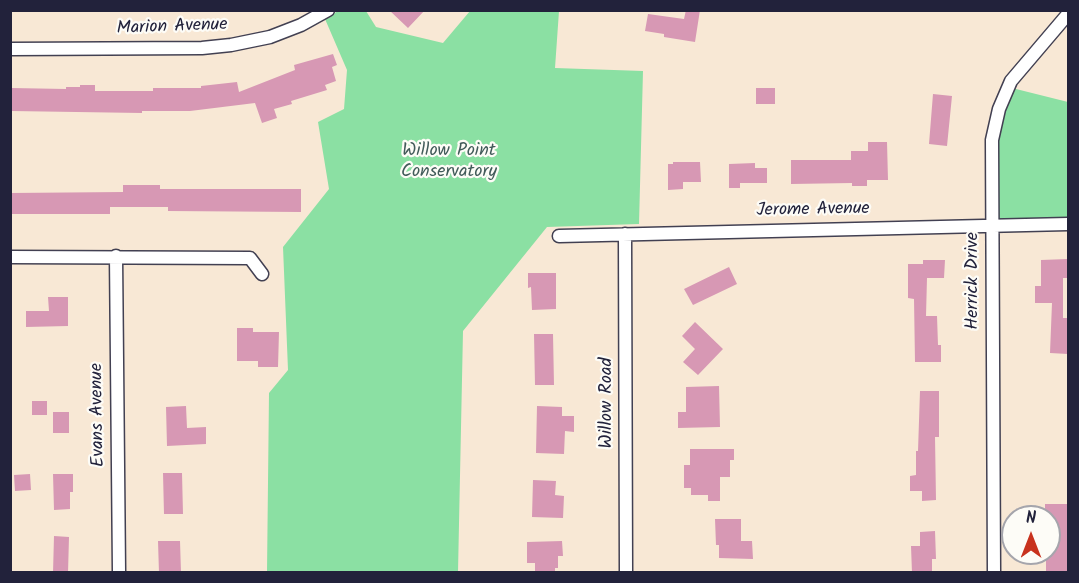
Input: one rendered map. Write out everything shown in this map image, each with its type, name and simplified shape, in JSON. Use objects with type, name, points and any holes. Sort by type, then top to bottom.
[{"type":"street","name":"Marion Avenue","points":[[10,50],[202,48],[231,45],[270,37],[302,25],[328,10]]},
{"type":"street","name":"Herrick Drive","points":[[994,573],[991,151],[999,109],[1005,93],[1021,68],[1068,14]]},
{"type":"street","name":"Jerome Avenue","points":[[559,236],[1068,224]]},
{"type":"street","name":"Willow Road","points":[[625,234],[626,573]]},
{"type":"street","name":"Evans Avenue","points":[[116,256],[119,573]]},
{"type":"street","points":[[10,257],[250,258],[262,274]]},
{"type":"green space","name":"Willow Point Conservatory","points":[[338,11],[366,11],[376,27],[443,43],[470,11],[559,11],[555,68],[643,71],[639,224],[547,227],[463,331],[458,572],[267,572],[269,393],[288,370],[283,247],[329,189],[318,122],[344,109],[347,70],[325,19]]},
{"type":"green space","points":[[1008,87],[1068,102],[1068,221],[994,222],[994,151]]},
{"type":"building","points":[[389,10],[425,10],[408,28]]},
{"type":"building","points":[[686,10],[700,10],[695,42],[645,31],[648,14],[684,19]]},
{"type":"building","points":[[333,54],[337,65],[332,67],[336,81],[325,85],[327,90],[274,109],[277,118],[262,123],[255,103],[190,111],[142,111],[142,113],[11,111],[11,88],[66,89],[66,87],[80,87],[80,85],[95,85],[95,91],[153,91],[153,88],[201,88],[201,86],[237,82],[239,92],[295,70],[294,65]]},
{"type":"building","points":[[756,88],[775,88],[775,104],[756,104]]},
{"type":"building","points":[[933,94],[952,96],[947,146],[929,144]]},
{"type":"building","points":[[868,142],[887,142],[888,180],[867,180],[867,186],[852,186],[852,183],[791,184],[791,160],[851,160],[851,151],[868,151]]},
{"type":"building","points":[[673,162],[700,162],[701,182],[683,182],[683,189],[668,190],[668,164],[673,164]]},
{"type":"building","points":[[755,163],[755,168],[767,168],[767,183],[740,183],[740,188],[729,188],[729,164]]},
{"type":"building","points":[[123,185],[160,185],[160,189],[301,189],[301,212],[168,211],[168,207],[110,207],[110,214],[10,214],[10,193],[123,192]]},
{"type":"building","points":[[1068,259],[1068,278],[1063,278],[1063,318],[1068,318],[1068,354],[1050,353],[1052,303],[1035,303],[1035,286],[1041,286],[1041,260]]},
{"type":"building","points":[[923,260],[945,260],[944,278],[927,278],[926,316],[937,316],[941,362],[915,362],[914,299],[908,298],[908,264],[923,264]]},
{"type":"building","points":[[729,267],[737,284],[693,305],[684,289]]},
{"type":"building","points":[[528,273],[556,273],[556,309],[532,310]]},
{"type":"building","points":[[48,297],[68,297],[68,326],[26,327],[26,311],[49,311]]},
{"type":"building","points":[[695,322],[723,349],[698,375],[683,362],[695,349],[682,336]]},
{"type":"building","points":[[237,328],[253,328],[253,332],[279,332],[278,367],[258,367],[258,361],[237,361]]},
{"type":"building","points":[[534,334],[553,334],[554,385],[535,385]]},
{"type":"building","points":[[719,386],[720,427],[678,428],[678,412],[686,412],[686,387]]},
{"type":"building","points":[[920,391],[939,391],[939,437],[935,437],[936,500],[922,501],[922,491],[910,491],[910,476],[916,475]]},
{"type":"building","points":[[32,401],[47,401],[47,415],[32,415]]},
{"type":"building","points":[[186,406],[187,428],[206,427],[206,444],[167,446],[166,407]]},
{"type":"building","points":[[537,406],[562,407],[562,416],[574,416],[574,432],[565,431],[564,454],[536,453]]},
{"type":"building","points":[[53,412],[69,412],[69,433],[53,433]]},
{"type":"building","points":[[690,449],[734,449],[734,460],[730,460],[730,477],[720,477],[720,501],[708,501],[708,495],[691,495],[691,488],[684,488],[684,465],[690,465]]},
{"type":"building","points":[[163,473],[182,473],[183,514],[164,514]]},
{"type":"building","points":[[30,474],[31,490],[15,491],[14,475]]},
{"type":"building","points":[[53,474],[73,474],[70,509],[54,510]]},
{"type":"building","points":[[533,480],[556,481],[555,495],[564,496],[563,518],[532,517]]},
{"type":"building","points":[[1068,504],[1068,573],[1046,573],[1046,565],[1061,565],[1061,505],[1045,505]]},
{"type":"building","points":[[715,519],[741,519],[741,541],[752,541],[753,559],[719,558]]},
{"type":"building","points":[[935,531],[936,559],[932,559],[932,572],[912,573],[911,546],[920,546],[920,532]]},
{"type":"building","points":[[54,536],[69,537],[68,573],[53,573]]},
{"type":"building","points":[[158,541],[180,541],[181,573],[159,573]]},
{"type":"building","points":[[562,541],[563,556],[558,556],[558,568],[555,568],[555,573],[535,573],[535,563],[527,563],[527,542]]}]
